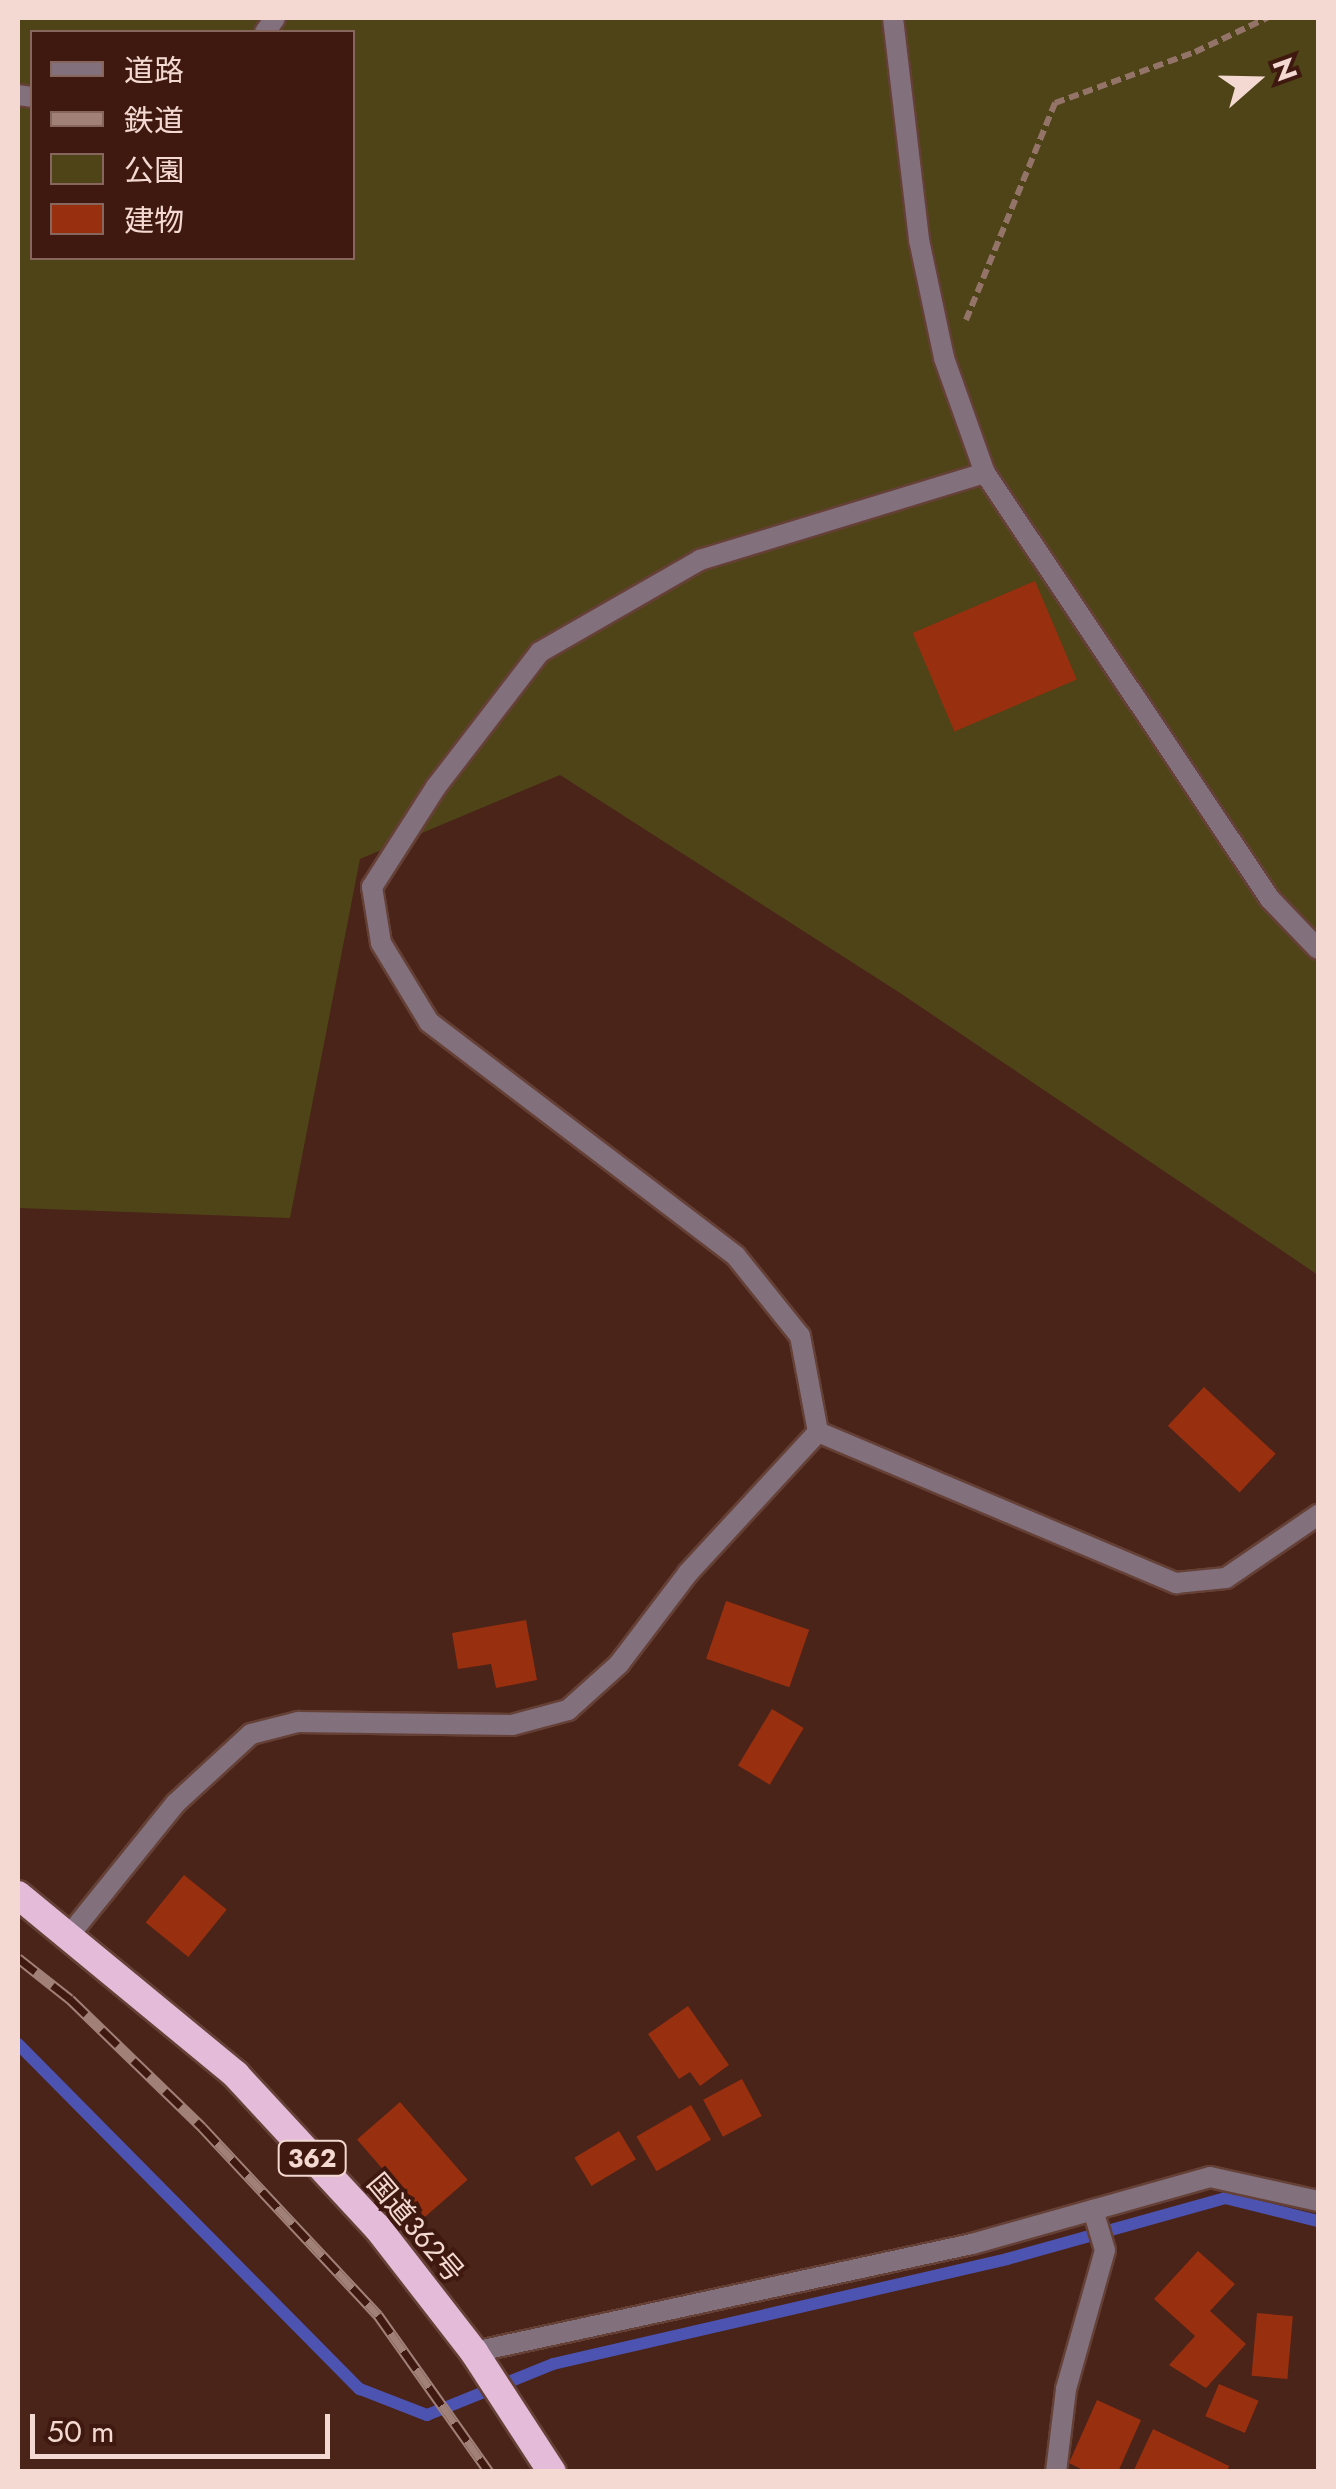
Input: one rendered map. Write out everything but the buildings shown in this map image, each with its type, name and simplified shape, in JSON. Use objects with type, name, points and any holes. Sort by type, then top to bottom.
[{"type":"highway","name":"国道362号","points":[[18,1895],[71,1933],[236,2075],[377,2228],[474,2352],[552,2472]]},
{"type":"street","points":[[893,18],[919,240],[944,358],[986,473],[1270,898],[1318,949]]},
{"type":"street","points":[[818,1432],[800,1336],[736,1256],[429,1022],[381,944],[372,887],[436,787],[540,652],[700,560],[986,473]]},
{"type":"street","points":[[818,1432],[1176,1583],[1226,1578],[1318,1515]]},
{"type":"street","points":[[71,1933],[176,1803],[251,1734],[316,1721],[512,1725],[568,1710],[619,1664],[688,1573],[818,1432]]},
{"type":"street","points":[[474,2352],[972,2244],[1210,2177],[1318,2202]]},
{"type":"street","points":[[1056,2472],[1066,2390],[1105,2250],[1093,2210]]},
{"type":"path","points":[[944,358],[970,313],[1055,103],[1196,52],[1267,18]]},
{"type":"green space","points":[[18,18],[1318,18],[1318,1275],[900,993],[560,775],[360,859],[290,1218],[18,1208]]},
{"type":"waterway","points":[[18,2044],[360,2389],[427,2415],[553,2364],[1007,2259],[1225,2198],[1318,2221]]},
{"type":"railway","points":[[18,1958],[70,1999],[202,2127],[378,2315],[489,2472]]}]
